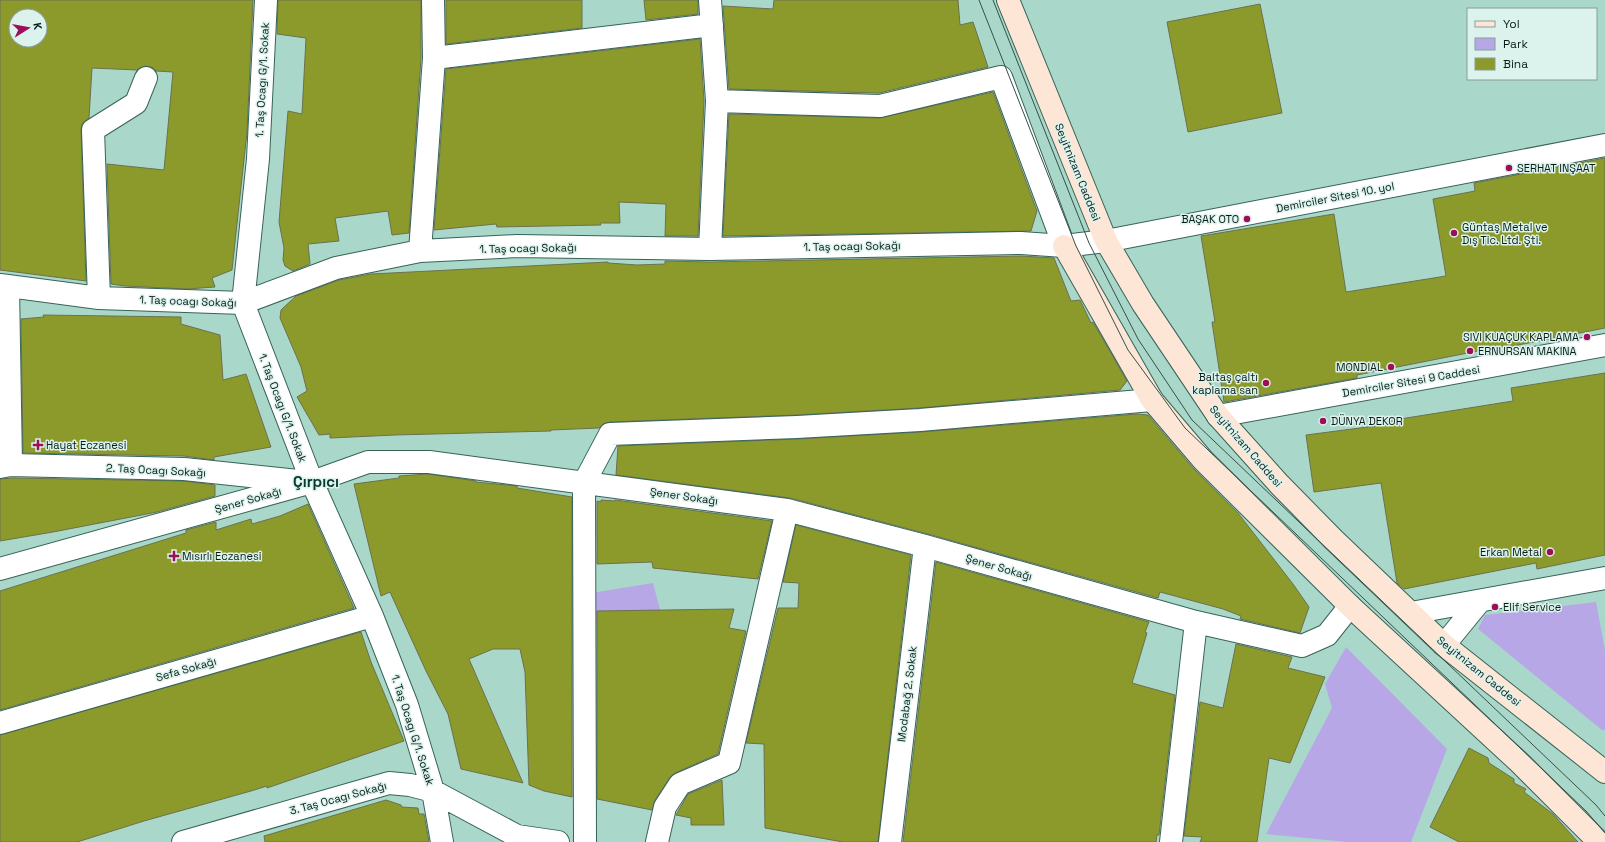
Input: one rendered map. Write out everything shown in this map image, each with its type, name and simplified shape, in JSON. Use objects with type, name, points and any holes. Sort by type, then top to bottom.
[{"type":"main road","name":"Seyitnizam Caddesi","points":[[1008,0],[1106,241],[1142,304],[1218,416],[1279,484],[1334,540],[1444,645],[1605,772]]},
{"type":"main road","points":[[1064,246],[1152,400],[1203,460],[1350,606],[1519,762],[1599,842]]},
{"type":"street","name":"1. Taş Ocagı G/1. Sokak","points":[[266,0],[258,159],[243,303],[312,482],[372,616],[407,706],[433,791],[442,842]]},
{"type":"street","points":[[420,251],[434,58],[432,0]]},
{"type":"street","points":[[710,0],[716,101],[710,249]]},
{"type":"street","points":[[434,58],[712,25]]},
{"type":"street","points":[[716,101],[880,106],[1001,77],[1064,246]]},
{"type":"street","points":[[99,298],[93,130],[136,103],[146,78]]},
{"type":"street","name":"Demirciler Sitesi 10. yol","points":[[1064,246],[1106,241],[1605,145]]},
{"type":"street","name":"1. Taş ocagı Sokağı","points":[[4,285],[99,298],[243,303],[336,268],[420,251],[517,246],[710,249],[1021,243],[1064,246]]},
{"type":"street","points":[[4,285],[6,466]]},
{"type":"street","name":"Demirciler Sitesi 9 Caddesi","points":[[1218,416],[1605,345]]},
{"type":"street","points":[[585,842],[584,483],[610,434],[797,427],[912,420],[1152,400]]},
{"type":"street","name":"Şener Sokağı","points":[[0,569],[312,482],[368,462],[429,462],[787,510],[925,546],[1196,622],[1302,646],[1327,635],[1350,606]]},
{"type":"street","name":"2. Taş Ocagı Sokağı","points":[[6,466],[184,469],[312,482]]},
{"type":"street","points":[[657,842],[665,807],[680,784],[729,763],[787,510]]},
{"type":"street","name":"Modabağ 2. Sokak","points":[[890,842],[925,546]]},
{"type":"street","points":[[1411,613],[1605,578]]},
{"type":"street","points":[[1444,645],[1480,601]]},
{"type":"street","name":"Sefa Sokağı","points":[[0,723],[372,616]]},
{"type":"street","points":[[1171,842],[1196,622]]},
{"type":"street","name":"3. Taş Ocagı Sokağı","points":[[182,842],[389,783],[410,785],[433,791],[517,836],[558,842]]},
{"type":"green space","points":[[653,583],[664,625],[586,622],[585,594]]},
{"type":"green space","points":[[1596,602],[1605,650],[1605,730],[1602,730],[1478,629],[1485,615]]},
{"type":"green space","points":[[1346,647],[1447,749],[1411,842],[1347,842],[1266,834],[1332,708],[1325,684]]},
{"type":"building","points":[[0,0],[253,0],[247,132],[232,270],[212,278],[215,287],[187,289],[111,284],[107,164],[164,170],[173,72],[156,71],[151,67],[145,66],[137,70],[92,68],[89,118],[82,124],[81,130],[86,281],[0,270]]},
{"type":"building","points":[[278,0],[421,0],[421,58],[409,233],[392,235],[388,211],[335,218],[339,241],[308,244],[310,264],[293,271],[285,266],[283,260],[284,248],[279,222],[288,111],[302,114],[306,38],[277,34]]},
{"type":"building","points":[[446,0],[582,0],[582,28],[446,44]]},
{"type":"building","points":[[644,0],[698,0],[698,14],[646,20]]},
{"type":"building","points":[[774,0],[958,0],[960,25],[973,22],[988,67],[879,93],[729,89],[723,6],[773,9]]},
{"type":"building","points":[[1260,4],[1282,113],[1188,132],[1167,22]]},
{"type":"building","points":[[700,39],[704,101],[698,236],[665,236],[666,204],[619,202],[620,223],[600,223],[601,225],[497,227],[496,224],[434,230],[446,69]]},
{"type":"building","points":[[993,92],[1037,211],[1031,231],[723,236],[729,114],[880,118]]},
{"type":"building","points":[[1605,158],[1605,328],[1503,348],[1503,346],[1357,375],[1357,378],[1224,402],[1212,322],[1215,322],[1201,236],[1334,214],[1346,292],[1446,276],[1433,199],[1475,191],[1474,183]]},
{"type":"building","points":[[1021,256],[1054,258],[1071,301],[1080,300],[1091,323],[1093,322],[1127,381],[1120,390],[919,408],[796,415],[610,422],[603,424],[599,428],[551,431],[330,438],[330,434],[319,435],[297,397],[307,391],[301,367],[280,318],[281,310],[296,296],[339,280],[371,274],[608,262],[637,265],[665,264],[665,261],[710,262]]},
{"type":"building","points":[[43,315],[181,317],[181,324],[220,335],[223,380],[246,374],[271,447],[214,457],[214,460],[184,456],[23,453],[21,319],[44,317]]},
{"type":"building","points":[[1605,373],[1605,555],[1537,569],[1536,563],[1404,589],[1397,583],[1381,483],[1314,492],[1306,435],[1375,426],[1375,423],[1513,401],[1511,388]]},
{"type":"building","points":[[1137,414],[1148,415],[1193,468],[1238,513],[1293,584],[1309,607],[1300,633],[1240,619],[1241,616],[1223,609],[1160,592],[1158,598],[928,534],[790,498],[616,475],[618,446],[798,439],[921,432]]},
{"type":"building","points":[[428,474],[476,482],[517,486],[517,488],[572,497],[572,797],[544,791],[529,785],[525,672],[520,649],[493,649],[469,659],[523,783],[461,769],[448,714],[426,671],[390,592],[381,596],[354,484],[399,478],[399,476]]},
{"type":"building","points":[[0,479],[183,481],[215,485],[215,496],[157,512],[0,541]]},
{"type":"building","points":[[601,500],[615,500],[772,521],[758,579],[653,568],[652,562],[597,564],[597,501],[601,502]]},
{"type":"building","points":[[308,504],[354,608],[0,710],[0,591],[186,533],[186,530],[216,522],[216,530],[251,519],[252,524],[280,516]]},
{"type":"building","points":[[796,525],[911,555],[878,842],[843,842],[765,828],[764,744],[746,743],[778,608],[798,608],[799,583],[783,582]]},
{"type":"building","points":[[936,562],[1149,622],[1132,683],[1175,695],[1159,835],[1157,835],[1156,842],[903,842]]},
{"type":"building","points":[[734,609],[729,628],[746,631],[718,754],[675,773],[670,777],[655,800],[652,810],[597,799],[597,611]]},
{"type":"building","points":[[361,632],[371,662],[404,741],[267,788],[267,786],[144,821],[77,842],[0,842],[0,735]]},
{"type":"building","points":[[1236,644],[1292,657],[1288,668],[1325,677],[1290,763],[1269,758],[1257,842],[1200,842],[1202,837],[1184,836],[1200,702],[1223,708]]},
{"type":"building","points":[[1469,748],[1488,758],[1489,763],[1514,779],[1514,783],[1526,789],[1524,792],[1553,814],[1578,842],[1459,842],[1430,827]]},
{"type":"building","points":[[722,780],[724,825],[691,825],[691,818],[676,815],[688,794]]},
{"type":"building","points":[[386,800],[401,805],[402,807],[418,808],[419,814],[424,814],[429,842],[265,842],[264,836]]},
{"type":"tram line","points":[[979,0],[1076,246],[1128,350],[1185,428],[1586,811],[1605,833]]},
{"type":"tram line","points":[[993,0],[1089,243],[1138,339],[1192,420],[1596,805],[1605,816]]},
{"type":"place","name":"SERHAT INŞAAT","points":[[1509,168]]},
{"type":"place","name":"BAŞAK OTO","points":[[1247,219]]},
{"type":"place","name":"Güntaş Metal ve Dış Tic. Ltd. Şti.","points":[[1454,233]]},
{"type":"place","name":"SIVI KUAÇUK KAPLAMA","points":[[1587,337]]},
{"type":"place","name":"ERNURSAN MAKINA","points":[[1470,351]]},
{"type":"place","name":"MONDIAL","points":[[1391,367]]},
{"type":"place","name":"Baltaş çaltı kaplama san","points":[[1266,383]]},
{"type":"place","name":"DÜNYA DEKOR","points":[[1323,421]]},
{"type":"place","name":"Hayat Eczanesi","points":[[38,445]]},
{"type":"place","name":"Erkan Metal","points":[[1550,552]]},
{"type":"place","name":"Mısırlı Eczanesi","points":[[174,556]]},
{"type":"place","name":"Elif Service","points":[[1495,607]]},
{"type":"district","name":"Çırpıcı","points":[[316,481]]}]
